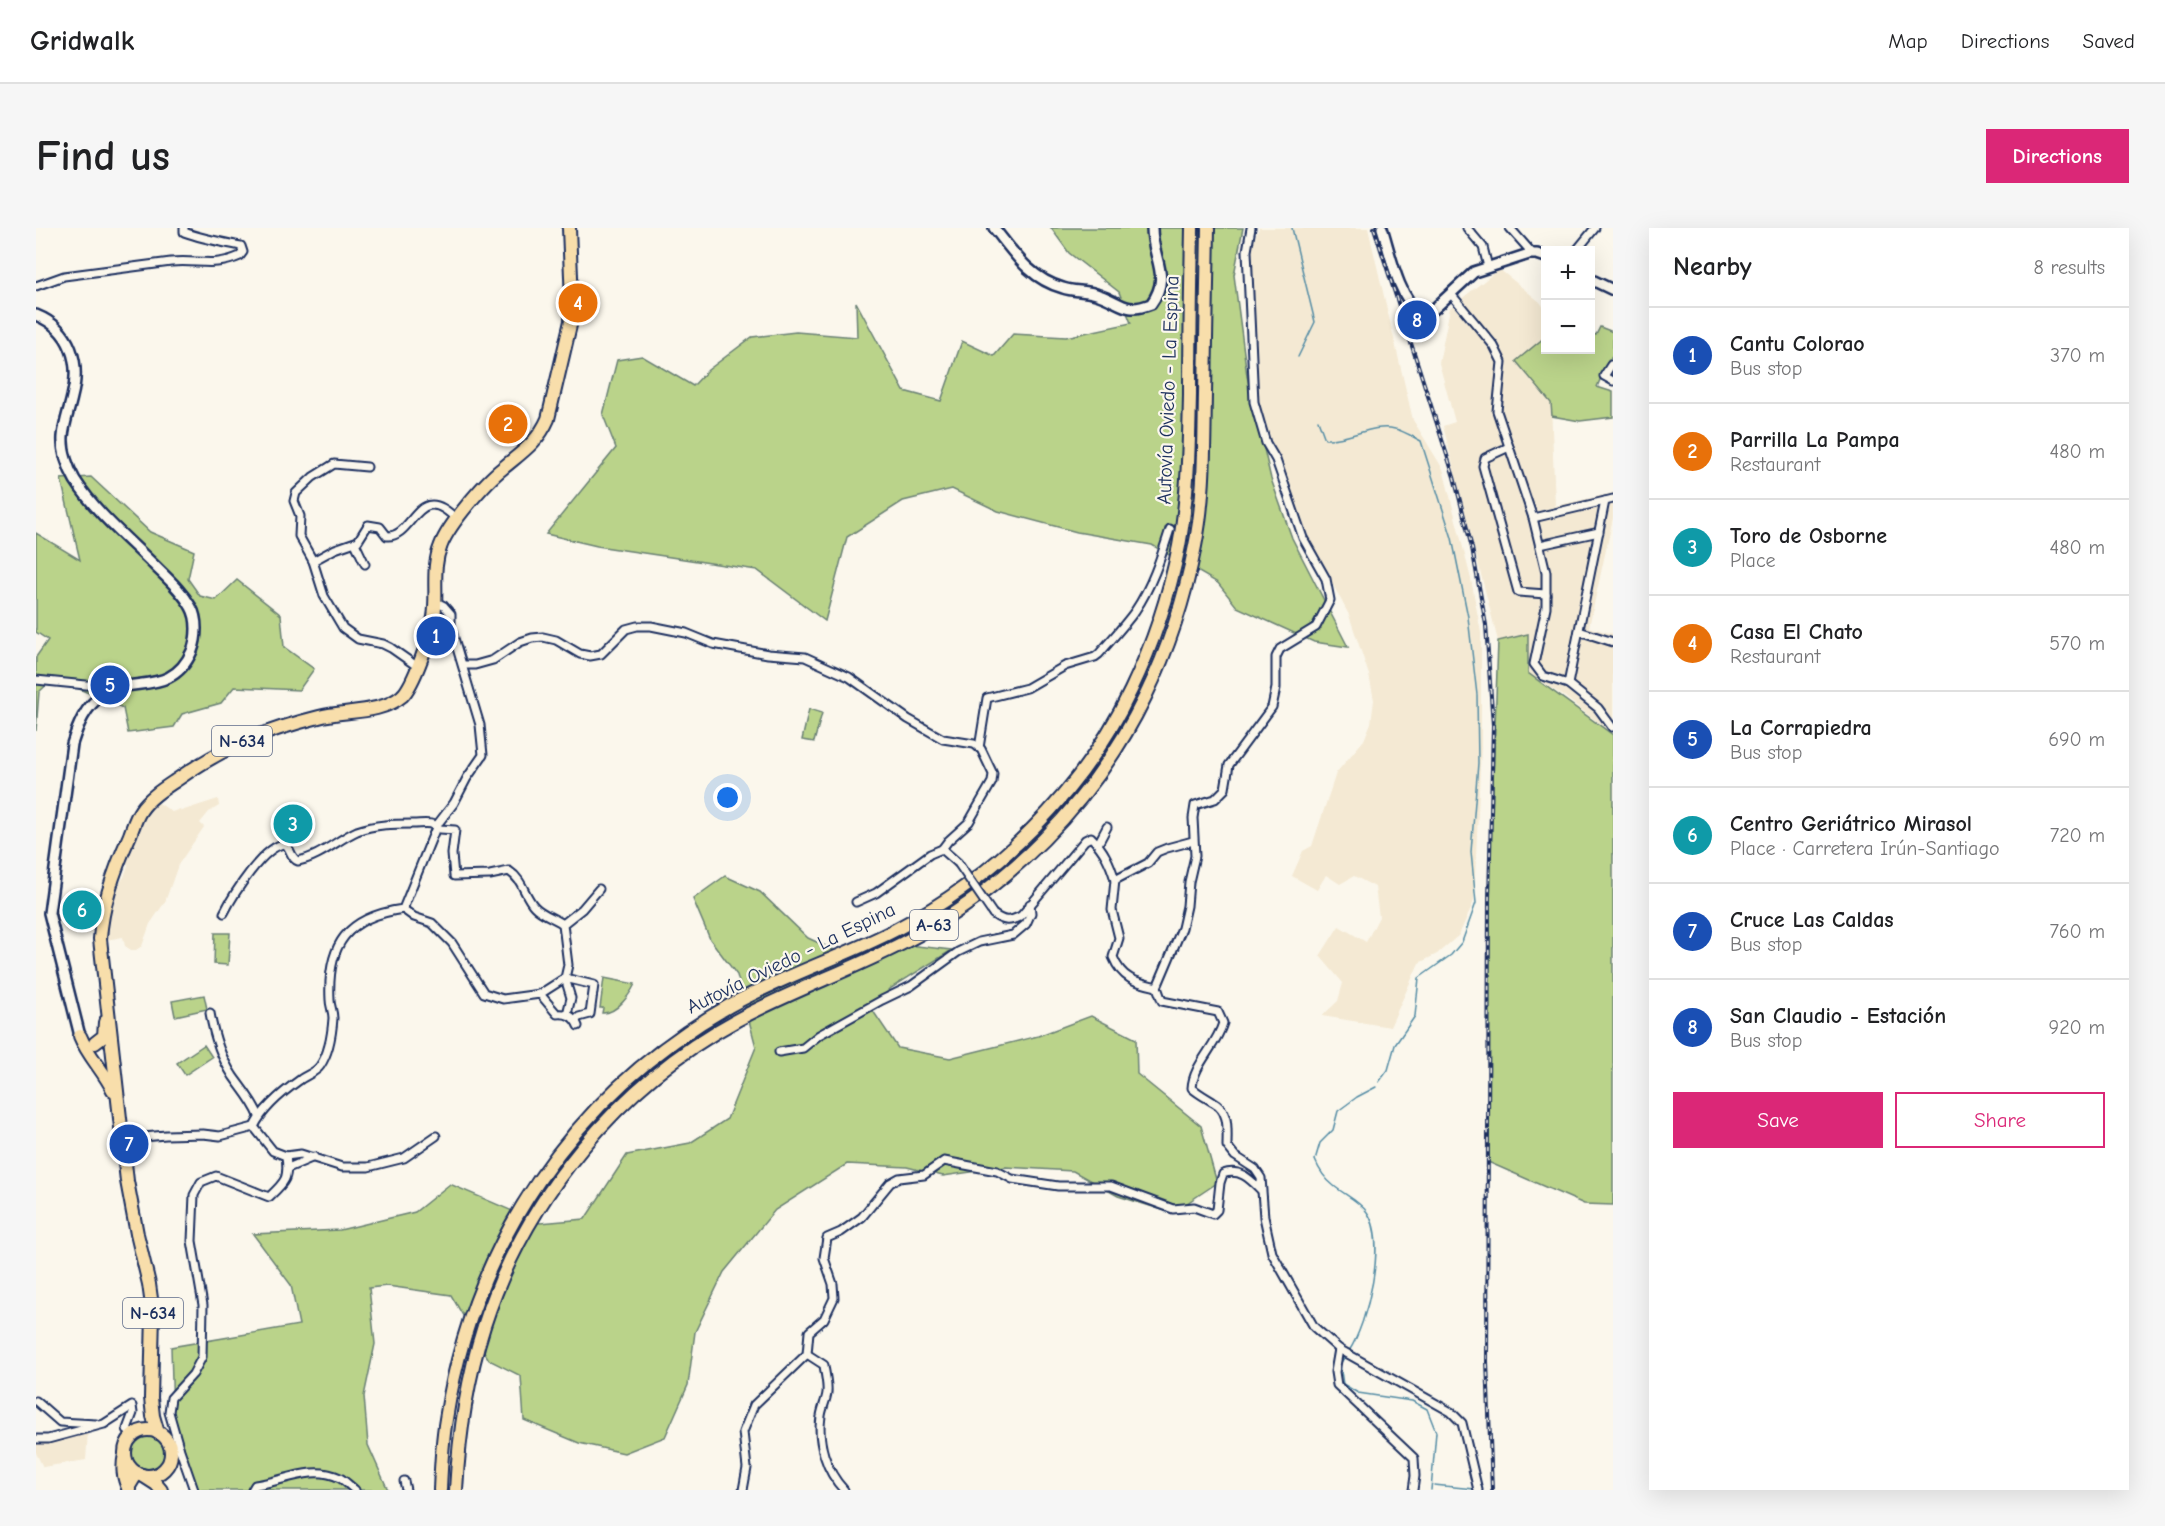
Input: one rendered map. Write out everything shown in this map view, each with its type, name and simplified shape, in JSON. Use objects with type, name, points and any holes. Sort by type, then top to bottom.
[{"type":"highway","name":"N-634","points":[[175,1448],[158,1433],[153,1416],[151,1398],[153,1313],[149,1284],[132,1210],[121,1139],[100,939],[101,921],[106,901],[140,811],[149,801],[193,768],[233,745],[267,732],[321,716],[383,706],[404,694],[411,684],[434,616],[436,558],[443,539],[502,468],[535,442],[543,432],[548,418],[571,321],[569,228]]},
{"type":"highway","name":"Autovía Oviedo - La Espina","points":[[440,1490],[445,1420],[459,1352],[469,1319],[502,1241],[526,1197],[564,1144],[603,1100],[687,1032],[731,1005],[894,930],[952,897],[996,863],[1038,823],[1074,782],[1106,737],[1131,692],[1151,645],[1167,595],[1179,545],[1188,457],[1192,228]]},
{"type":"highway","name":"Autovía Oviedo - La Espina","points":[[456,1490],[467,1388],[484,1323],[517,1247],[539,1207],[576,1154],[654,1075],[696,1044],[737,1019],[905,942],[961,909],[1008,873],[1050,833],[1087,789],[1120,743],[1145,698],[1166,650],[1183,597],[1196,544],[1204,455],[1208,228]]},
{"type":"highway","points":[[95,1043],[104,1036],[105,1030],[104,979]]},
{"type":"highway","points":[[80,1036],[90,1042],[104,1045],[113,1053]]},
{"type":"highway","points":[[80,1036],[91,1056],[106,1074],[114,1092],[119,1114]]},
{"type":"highway","points":[[91,1056],[95,1058],[113,1053]]},
{"type":"highway","name":"N-634","points":[[125,1454],[126,1446],[136,1434],[151,1398]]},
{"type":"highway","points":[[434,1490],[439,1445],[445,1420]]},
{"type":"highway","points":[[136,1434],[149,1430],[158,1433]]},
{"type":"highway","points":[[125,1454],[122,1464],[123,1477],[128,1489],[140,1474],[158,1473],[164,1469],[175,1448]]},
{"type":"highway","points":[[125,1454],[130,1469],[164,1490]]},
{"type":"highway","points":[[164,1469],[164,1490]]},
{"type":"street","points":[[36,286],[64,276],[171,262],[186,261],[208,264],[233,260],[243,252],[241,246],[195,237],[184,232],[184,228]]},
{"type":"street","points":[[994,228],[1036,276],[1065,289],[1096,293],[1131,310],[1151,304],[1161,288],[1162,278],[1153,244],[1152,228]]},
{"type":"street","points":[[1251,228],[1247,251],[1254,402],[1266,443],[1276,460],[1302,538],[1326,579],[1330,600],[1316,627],[1280,649],[1276,657],[1276,688],[1272,707],[1232,759],[1225,789],[1215,799],[1196,805],[1192,818],[1196,856],[1189,882],[1187,906],[1182,928],[1157,987],[1162,1002],[1218,1012],[1221,1017],[1223,1023],[1218,1038],[1193,1075],[1192,1088],[1225,1113],[1227,1146],[1235,1156],[1255,1169],[1262,1178],[1264,1217],[1272,1253],[1314,1327],[1342,1350],[1451,1412],[1462,1423],[1478,1490]]},
{"type":"street","points":[[1382,228],[1404,294],[1419,312],[1434,309],[1469,275],[1533,254],[1541,255]]},
{"type":"street","points":[[1467,228],[1483,247],[1488,267]]},
{"type":"street","points":[[1510,228],[1533,254]]},
{"type":"street","points":[[1581,246],[1595,228]]},
{"type":"street","points":[[1595,281],[1613,290]]},
{"type":"street","points":[[1451,294],[1494,346],[1500,357],[1502,368],[1497,411],[1533,518],[1546,572],[1546,607],[1534,664],[1543,676],[1568,684],[1598,708],[1612,727]]},
{"type":"street","points":[[36,315],[61,332],[69,342],[76,362],[63,440],[68,464],[74,477],[87,498],[178,588],[192,609],[196,625],[191,652],[183,666],[169,677],[151,684],[116,688],[36,680]]},
{"type":"street","points":[[1611,365],[1604,376],[1613,381]]},
{"type":"street","points":[[1509,447],[1485,458],[1483,466],[1518,592],[1546,594]]},
{"type":"street","points":[[367,467],[334,464],[313,477],[294,496],[294,504],[300,516],[300,536],[314,561],[322,591],[343,628],[358,639],[391,648],[418,667]]},
{"type":"street","points":[[1533,518],[1609,500]]},
{"type":"street","points":[[1568,684],[1599,532],[1609,500]]},
{"type":"street","points":[[314,561],[335,549],[355,543],[366,527],[372,524],[380,527],[387,536],[395,535],[420,510],[429,505],[443,507],[457,520]]},
{"type":"street","points":[[979,748],[987,698],[1028,688],[1065,666],[1099,654],[1145,594],[1170,529]]},
{"type":"street","points":[[1540,545],[1599,532]]},
{"type":"street","points":[[355,543],[365,564]]},
{"type":"street","points":[[403,909],[437,825],[454,803],[467,778],[483,755],[480,725],[463,664],[457,652],[451,628],[451,614],[444,606],[434,601]]},
{"type":"street","points":[[463,664],[493,660],[520,642],[543,637],[556,640],[580,654],[590,656],[601,654],[626,629],[651,626],[686,633],[724,646],[768,654],[805,657],[849,677],[908,719],[943,739],[974,744],[979,748],[993,774],[992,782],[969,822],[942,849],[930,854],[876,893],[856,902]]},
{"type":"street","points":[[431,628],[451,628]]},
{"type":"street","points":[[1579,631],[1613,642]]},
{"type":"street","points":[[80,1036],[49,913],[72,744],[79,722],[86,710],[102,695],[116,688]]},
{"type":"street","points":[[224,913],[257,862],[276,846],[285,844],[288,846],[292,857],[298,861],[315,855],[358,831],[391,824],[437,825],[440,829],[455,830],[452,854],[454,876],[490,875],[509,871],[522,883],[533,905],[563,924]]},
{"type":"street","points":[[1098,844],[1107,827]]},
{"type":"street","points":[[942,849],[958,863],[993,914],[1002,920],[1011,921],[1021,916],[1084,840],[1091,837],[1110,862],[1115,880],[1112,910],[1119,938],[1113,957],[1119,971],[1136,983],[1157,987]]},
{"type":"street","points":[[1115,880],[1148,863],[1157,852],[1193,842]]},
{"type":"street","points":[[563,924],[582,909],[599,889]]},
{"type":"street","points":[[779,1052],[803,1048],[819,1035],[911,986],[958,952],[980,942],[1013,934],[1026,924],[1031,913],[1030,904]]},
{"type":"street","points":[[254,1127],[259,1116],[300,1079],[320,1067],[329,1043],[333,1016],[330,999],[333,959],[344,936],[355,924],[387,911],[403,909],[414,917],[432,923],[452,943],[484,993],[503,999],[540,994],[565,978],[594,985],[590,1014],[579,1017],[577,1023],[567,1014],[557,1014],[540,994]]},
{"type":"street","points":[[563,924],[568,965],[565,978],[571,998],[567,1014]]},
{"type":"street","points":[[210,1013],[222,1057],[255,1106],[259,1116]]},
{"type":"street","points":[[121,1139],[203,1134],[220,1136],[254,1127]]},
{"type":"street","points":[[254,1127],[273,1151],[286,1156],[301,1154],[314,1157],[342,1167],[368,1167],[404,1158],[436,1136]]},
{"type":"street","points":[[194,1490],[175,1448],[170,1412],[171,1398],[193,1374],[202,1357],[203,1305],[192,1241],[194,1195],[197,1186],[206,1179],[216,1176],[269,1197],[286,1180],[288,1168],[286,1156]]},
{"type":"street","points":[[288,1168],[314,1157]]},
{"type":"street","points":[[743,1490],[747,1468],[743,1432],[754,1405],[807,1354],[809,1332],[824,1319],[834,1298],[833,1284],[824,1258],[827,1238],[862,1217],[890,1183],[899,1178],[924,1175],[944,1161],[997,1171],[1012,1179],[1058,1186],[1110,1186],[1173,1209],[1194,1207],[1209,1214],[1217,1210],[1223,1174],[1231,1171],[1238,1172],[1261,1190]]},
{"type":"street","points":[[1342,1350],[1335,1372],[1337,1385],[1414,1458],[1413,1490]]},
{"type":"street","points":[[807,1354],[824,1365],[827,1393],[821,1417],[820,1435],[827,1464],[844,1490]]},
{"type":"street","points":[[36,1401],[60,1422],[104,1424]]},
{"type":"street","points":[[36,1439],[48,1439],[104,1424],[132,1406],[133,1413],[127,1429],[136,1434]]},
{"type":"street","points":[[252,1490],[255,1485],[317,1472],[339,1478],[355,1490]]},
{"type":"street","points":[[404,1481],[406,1490]]},
{"type":"shaded area","points":[[1259,228],[1368,228],[1413,420],[1443,469],[1471,579],[1481,633],[1481,747],[1474,901],[1459,935],[1437,954],[1419,963],[1390,1027],[1322,1016],[1338,1001],[1343,983],[1320,956],[1339,926],[1366,942],[1379,917],[1375,887],[1354,876],[1340,884],[1326,875],[1317,890],[1292,876],[1303,851],[1312,846],[1336,773],[1364,740],[1371,723],[1374,700],[1369,675],[1349,615],[1305,532],[1259,412],[1252,245]]},
{"type":"shaded area","points":[[1499,269],[1541,303],[1541,340],[1516,361],[1551,403],[1555,506],[1613,493],[1613,518],[1589,627],[1613,634],[1613,734],[1565,697],[1528,673],[1528,634],[1498,641],[1443,426],[1455,422],[1439,363],[1450,308]]},
{"type":"shaded area","points":[[218,799],[219,806],[209,812],[200,823],[204,827],[178,865],[165,902],[150,924],[142,946],[131,950],[125,946],[123,937],[106,940],[110,908],[117,886],[124,877],[128,865],[126,860],[145,814],[156,801],[172,812]]},
{"type":"shaded area","points":[[88,1431],[86,1460],[43,1467],[36,1453],[36,1440]]},
{"type":"green space","points":[[1051,228],[1243,228],[1234,275],[1247,376],[1271,479],[1292,538],[1348,647],[1314,642],[1237,607],[1218,583],[1152,545],[1077,532],[998,511],[952,489],[903,501],[847,537],[825,621],[757,570],[597,546],[546,534],[616,448],[603,415],[617,360],[642,356],[693,386],[708,370],[752,337],[796,332],[857,337],[856,302],[904,391],[941,401],[962,341],[994,356],[1013,334],[1066,337],[1131,323],[1119,292],[1069,253]]},
{"type":"green space","points":[[1600,327],[1613,332],[1613,356],[1608,361],[1597,387],[1613,392],[1613,417],[1580,421],[1552,416],[1551,403],[1516,361],[1541,340],[1541,354],[1595,354],[1596,335]]},
{"type":"green space","points":[[91,477],[150,532],[194,551],[188,579],[200,596],[216,600],[237,580],[281,615],[284,647],[314,669],[299,690],[234,687],[221,703],[182,714],[174,727],[128,733],[123,708],[54,678],[39,692],[36,731],[36,657],[48,640],[36,632],[36,533],[80,560],[61,479]]},
{"type":"green space","points":[[1528,634],[1528,673],[1613,735],[1613,1205],[1584,1204],[1488,1162],[1489,899],[1498,641]]},
{"type":"green space","points":[[809,709],[822,713],[814,742],[802,740]]},
{"type":"green space","points":[[725,876],[760,892],[808,938],[834,950],[890,943],[952,950],[891,988],[871,1008],[898,1048],[950,1058],[1038,1036],[1091,1016],[1136,1039],[1137,1074],[1201,1126],[1217,1183],[1172,1213],[1118,1196],[1073,1171],[1006,1167],[943,1176],[907,1167],[847,1164],[775,1210],[724,1272],[695,1332],[688,1385],[665,1437],[624,1453],[579,1443],[524,1420],[521,1376],[489,1360],[451,1295],[387,1286],[369,1288],[375,1344],[364,1396],[368,1445],[388,1490],[198,1490],[173,1415],[171,1347],[299,1325],[291,1285],[253,1234],[340,1230],[415,1212],[450,1184],[540,1223],[585,1219],[627,1155],[690,1143],[727,1119],[756,1047],[737,975],[710,939],[693,899]]},
{"type":"green space","points":[[215,933],[230,933],[228,965],[214,964]]},
{"type":"green space","points":[[604,978],[635,984],[618,1007],[602,1013],[603,1008],[600,1008]]},
{"type":"green space","points":[[204,995],[207,1009],[175,1016],[172,1001]]},
{"type":"green space","points":[[204,1045],[212,1057],[185,1075],[177,1063]]},
{"type":"green space","points":[[148,1434],[161,1439],[166,1452],[161,1465],[148,1470],[135,1465],[130,1452],[135,1439]]},
{"type":"waterway","points":[[1292,228],[1315,322],[1298,357]]},
{"type":"waterway","points":[[1318,420],[1325,439],[1386,428],[1402,431],[1421,441],[1452,538],[1468,617],[1477,695],[1478,763],[1471,852],[1476,903],[1462,942],[1451,955],[1419,978],[1415,1016],[1395,1045],[1388,1070],[1379,1082]]},
{"type":"waterway","points":[[1349,1351],[1362,1322],[1373,1282],[1376,1242],[1373,1225],[1367,1212],[1356,1201],[1334,1186],[1320,1171],[1315,1160],[1320,1143],[1333,1130],[1338,1111],[1376,1087]]},
{"type":"waterway","points":[[1346,1355],[1340,1364],[1343,1384],[1358,1393],[1412,1401],[1427,1409],[1436,1432],[1431,1490]]},
{"type":"waterway","points":[[1434,1485],[1474,1489]]},
{"type":"railway","points":[[1374,228],[1454,477],[1472,548],[1486,625],[1493,725],[1489,899],[1487,1361],[1492,1490]]},
{"type":"place","name":"Casa El Chato","points":[[578,303]]},
{"type":"place","name":"San Claudio - Estación","points":[[1417,320]]},
{"type":"place","name":"Parrilla La Pampa","points":[[508,424]]},
{"type":"place","name":"Cantu Colorao","points":[[436,636]]},
{"type":"place","name":"La Corrapiedra","points":[[110,685]]},
{"type":"place","name":"Toro de Osborne","points":[[293,824]]},
{"type":"place","name":"Centro Geriátrico Mirasol","points":[[82,910]]},
{"type":"place","name":"Cruce Las Caldas","points":[[129,1144]]}]
